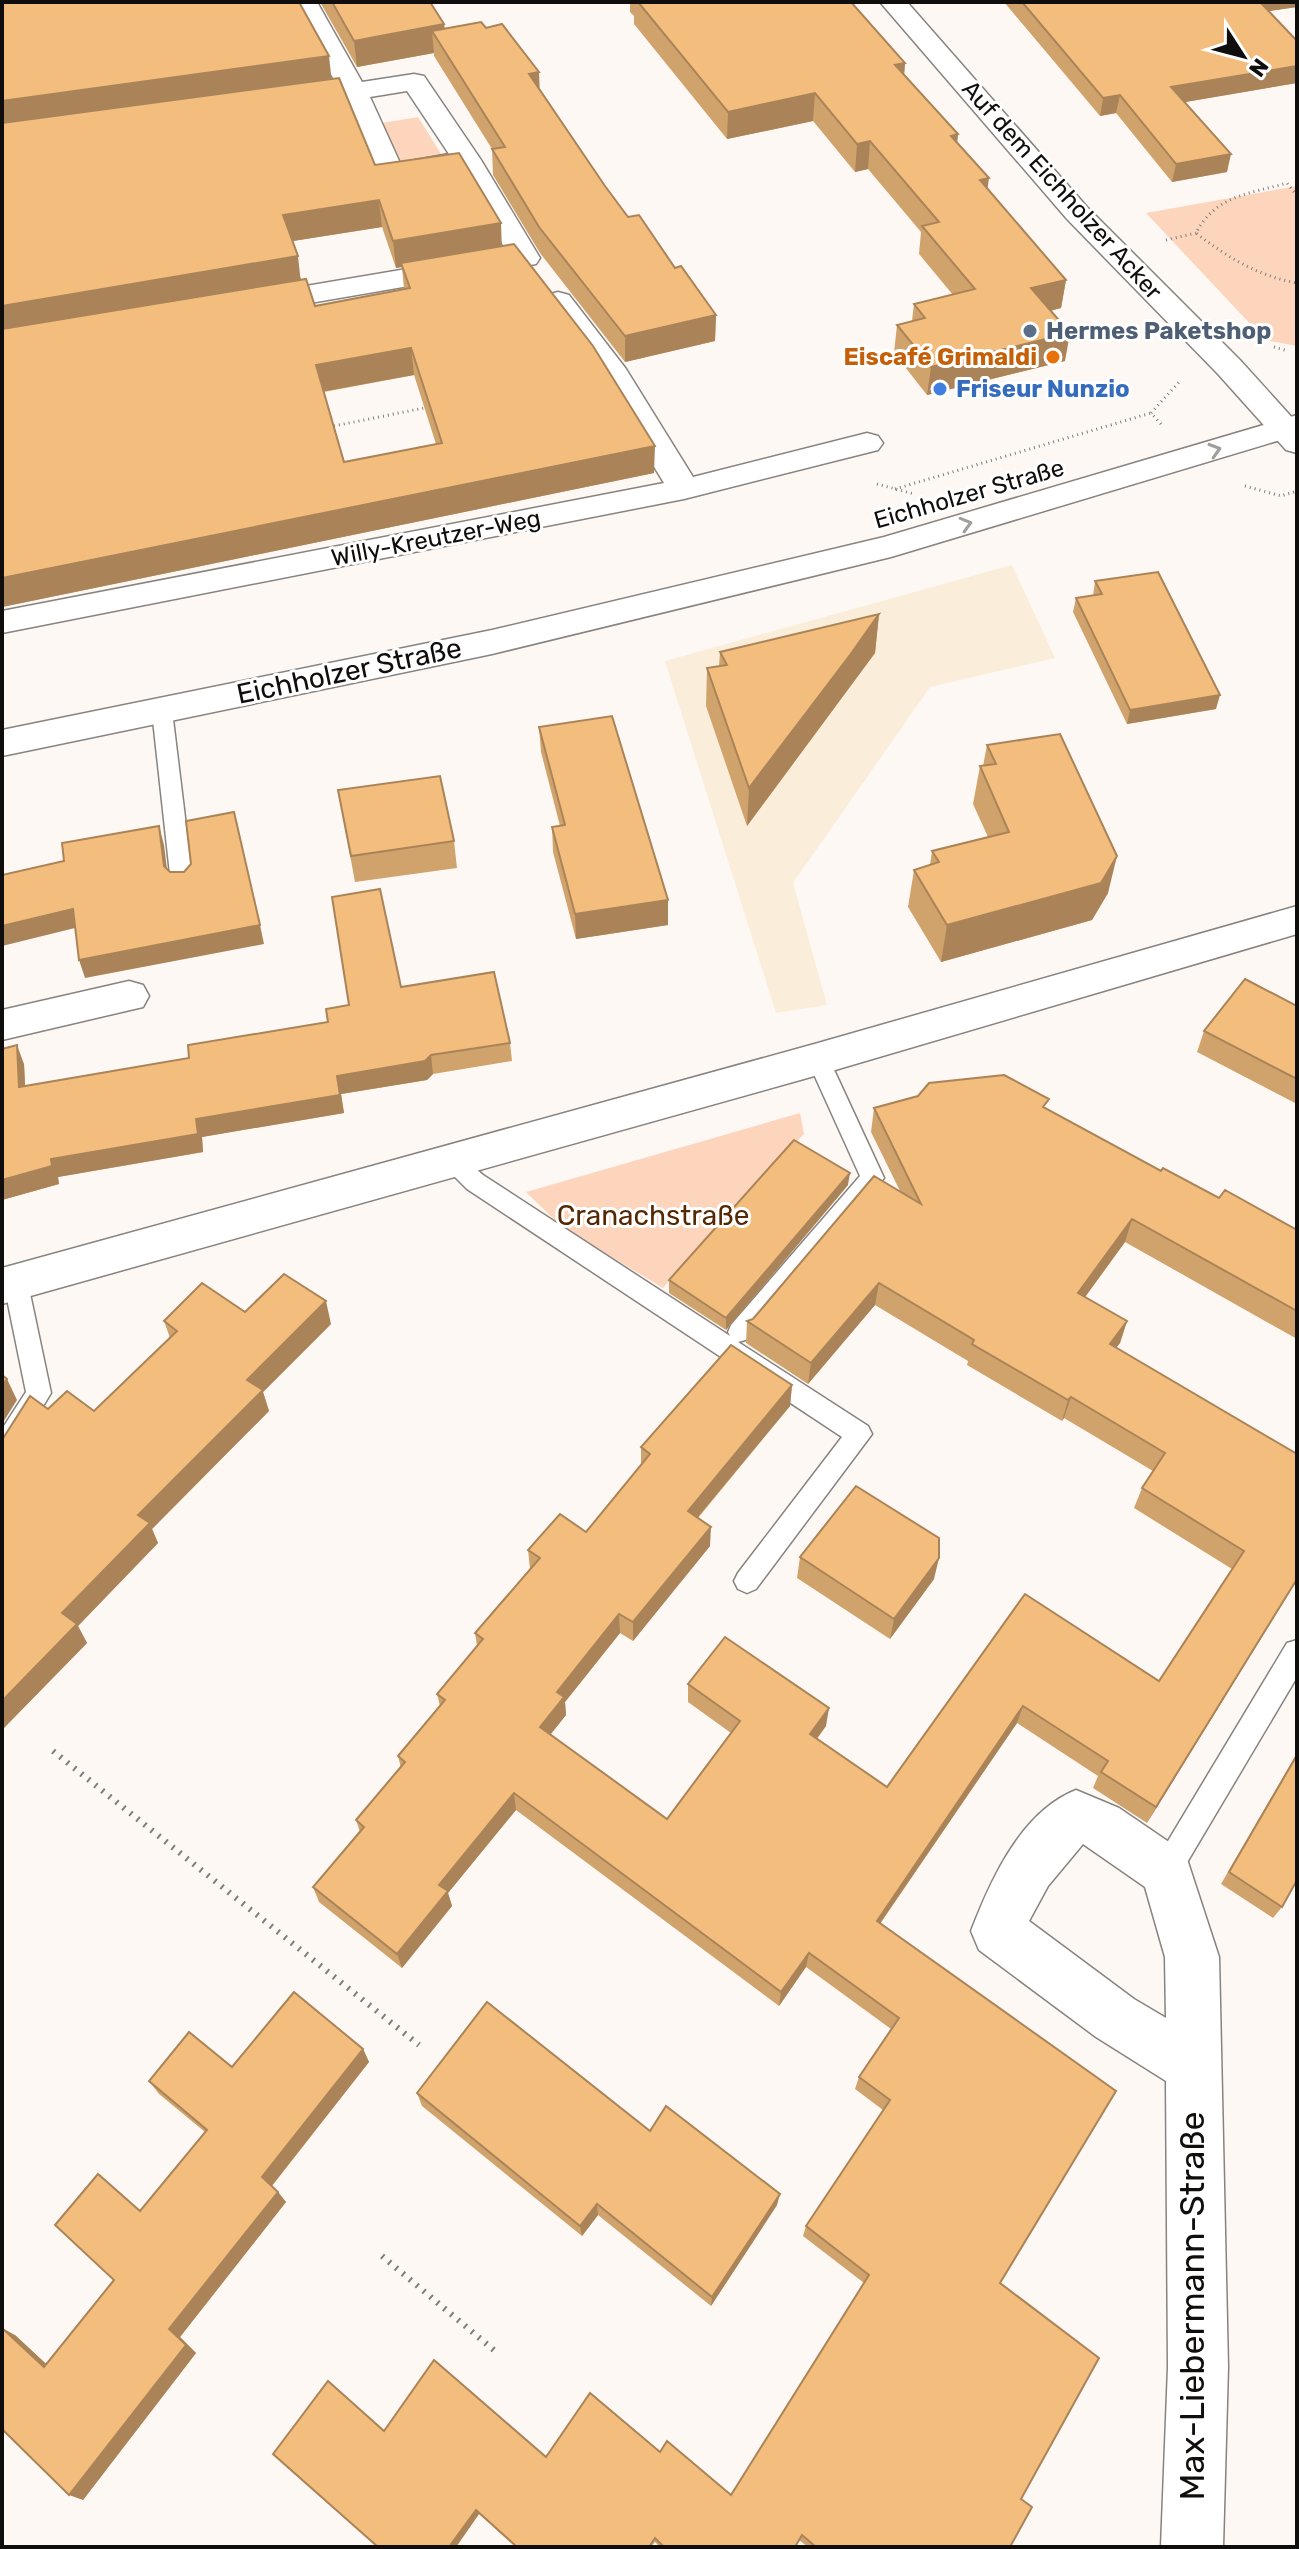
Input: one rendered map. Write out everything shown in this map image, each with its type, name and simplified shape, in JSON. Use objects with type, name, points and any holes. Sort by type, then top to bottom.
[{"type":"street","points":[[304,2],[354,91],[390,173],[467,160]]},
{"type":"street","name":"Auf dem Eichholzer Acker","points":[[893,2],[1077,213],[1288,421]]},
{"type":"street","points":[[293,99],[414,82],[467,160],[525,258],[610,369],[684,489]]},
{"type":"street","points":[[233,307],[525,258]]},
{"type":"street","name":"Eichholzer Straße","points":[[2,743],[492,642],[646,604],[841,532],[1169,434],[1288,421]]},
{"type":"street","name":"Willy-Kreutzer-Weg","points":[[2,622],[684,489],[867,443]]},
{"type":"street","name":"Eichholzer Straße","points":[[2,731],[98,723]]},
{"type":"street","points":[[9,1285],[818,1059],[1297,920]]},
{"type":"street","points":[[2,1025],[129,996]]},
{"type":"street","points":[[1166,1871],[1101,1826],[1076,1815],[1055,1833],[1005,1907],[998,1931],[1115,2018],[1191,2065]]},
{"type":"street","name":"Max-Liebermann-Straße","points":[[1166,1871],[1192,1957],[1191,2065],[1198,2367],[1192,2547]]},
{"type":"lane","points":[[162,711],[182,883]]},
{"type":"lane","points":[[740,1332],[872,1178],[818,1059]]},
{"type":"lane","points":[[450,1160],[475,1182],[859,1434],[747,1581]]},
{"type":"lane","points":[[2,1451],[39,1393],[9,1285]]},
{"type":"lane","points":[[1166,1871],[1297,1652]]},
{"type":"path","points":[[1297,196],[1287,183],[1226,200],[1205,216],[1196,233],[1222,254],[1269,279],[1297,283]]},
{"type":"path","points":[[324,428],[430,406]]},
{"type":"path","points":[[895,489],[1151,413]]},
{"type":"path","points":[[53,1751],[419,2045]]},
{"type":"path","points":[[382,2256],[495,2351]]},
{"type":"shaded area","points":[[1012,565],[1055,658],[930,687],[793,883],[827,1005],[776,1013],[665,661]]},
{"type":"green space","points":[[418,117],[443,157],[397,165],[382,123]]},
{"type":"green space","points":[[1297,186],[1297,346],[1270,341],[1254,328],[1146,213]]},
{"type":"green space","name":"Cranachstraße","points":[[800,1113],[804,1134],[663,1288],[562,1227],[526,1192]]},
{"type":"building","points":[[2,2],[299,2],[329,56],[2,101]]},
{"type":"building","points":[[332,2],[430,2],[444,24],[354,41]]},
{"type":"building","points":[[638,2],[851,2],[905,63],[895,65],[958,134],[951,136],[989,178],[980,180],[1066,280],[1031,288],[1070,333],[931,367],[897,325],[925,318],[914,304],[975,289],[922,226],[939,222],[870,141],[857,144],[815,93],[728,112]]},
{"type":"building","points":[[1022,2],[1260,2],[1297,41],[1297,66],[1171,87],[1231,154],[1176,164],[1120,95],[1103,98]]},
{"type":"building","points":[[481,22],[486,28],[502,24],[539,72],[529,74],[605,186],[628,217],[639,215],[675,268],[681,266],[716,315],[625,336],[539,227],[492,149],[505,147],[432,31]]},
{"type":"building","points":[[339,78],[375,165],[459,153],[501,223],[393,241],[379,200],[283,215],[298,256],[2,306],[2,123]]},
{"type":"building","points":[[514,244],[593,346],[655,446],[2,578],[2,329],[306,279],[315,306],[410,288],[401,263]],"holes":[[[411,348],[442,443],[344,462],[316,365]]]},
{"type":"building","points":[[1158,572],[1220,695],[1130,710],[1076,598],[1102,594],[1095,581]]},
{"type":"building","points":[[879,614],[749,788],[707,668],[727,665],[720,652]]},
{"type":"building","points":[[612,716],[668,900],[575,914],[552,827],[565,825],[539,727]]},
{"type":"building","points":[[1060,734],[1117,856],[1101,883],[947,925],[914,870],[939,862],[932,851],[1009,832],[980,766],[996,764],[987,745]]},
{"type":"building","points":[[440,776],[454,841],[351,856],[338,790]]},
{"type":"building","points":[[234,812],[260,925],[79,960],[73,909],[2,926],[2,875],[64,861],[62,843],[159,826],[164,866],[170,872],[184,872],[191,864],[186,821]]},
{"type":"building","points":[[380,889],[401,987],[494,972],[510,1043],[431,1055],[425,1061],[337,1076],[340,1095],[196,1119],[198,1134],[51,1159],[52,1166],[2,1180],[2,1049],[17,1045],[19,1087],[189,1058],[188,1045],[328,1022],[326,1009],[349,1005],[332,897]]},
{"type":"building","points":[[1245,979],[1297,1006],[1297,1079],[1204,1031]]},
{"type":"building","points":[[1004,1075],[1049,1099],[1043,1107],[1161,1171],[1163,1168],[1219,1198],[1225,1190],[1297,1230],[1297,1311],[1132,1219],[1078,1293],[1127,1321],[1110,1344],[1297,1454],[1297,1579],[1156,1807],[1101,1772],[1108,1761],[1023,1706],[877,1921],[1116,2091],[1000,2283],[1099,2358],[1021,2499],[1032,2507],[1010,2547],[816,2547],[802,2535],[795,2547],[664,2547],[655,2538],[649,2547],[517,2547],[476,2510],[449,2547],[378,2547],[273,2454],[328,2381],[384,2431],[434,2360],[546,2457],[590,2393],[660,2452],[667,2441],[731,2495],[869,2275],[806,2226],[890,2100],[859,2077],[899,2018],[809,1953],[781,1992],[514,1793],[439,1885],[448,1891],[397,1954],[313,1887],[364,1827],[356,1820],[405,1762],[398,1756],[445,1700],[437,1694],[483,1639],[475,1633],[540,1558],[528,1550],[560,1514],[586,1532],[650,1454],[641,1447],[731,1345],[792,1385],[688,1511],[711,1527],[633,1622],[619,1614],[557,1692],[564,1697],[540,1727],[667,1819],[740,1721],[688,1684],[725,1637],[829,1708],[810,1734],[887,1787],[1025,1594],[1159,1681],[1244,1551],[1142,1488],[1165,1453],[1071,1397],[1068,1400],[972,1344],[974,1340],[879,1283],[811,1363],[747,1321],[753,1319],[874,1176],[921,1204],[874,1108],[918,1096],[929,1083]]},
{"type":"building","points":[[794,1140],[850,1173],[726,1318],[669,1280]]},
{"type":"building","points":[[284,1274],[326,1301],[247,1380],[263,1390],[138,1515],[150,1523],[62,1613],[77,1624],[2,1701],[2,1440],[30,1396],[48,1409],[67,1391],[94,1411],[177,1331],[164,1321],[202,1283],[245,1312]]},
{"type":"building","points":[[856,1486],[939,1538],[939,1558],[894,1619],[800,1557]]},
{"type":"building","points":[[1297,1755],[1297,1880],[1282,1907],[1229,1872]]},
{"type":"building","points":[[294,1992],[363,2049],[262,2177],[278,2192],[169,2329],[186,2345],[69,2495],[2,2429],[2,2328],[44,2367],[114,2280],[55,2225],[98,2174],[140,2211],[207,2130],[149,2081],[189,2032],[232,2067]]},
{"type":"building","points":[[487,2002],[650,2131],[666,2106],[780,2194],[712,2297],[597,2204],[580,2226],[417,2093]]},
{"type":"place","name":"Hermes Paketshop","points":[[1030,331]]},
{"type":"place","name":"Eiscafé Grimaldi","points":[[1053,357]]},
{"type":"place","name":"Friseur Nunzio","points":[[940,389]]}]
